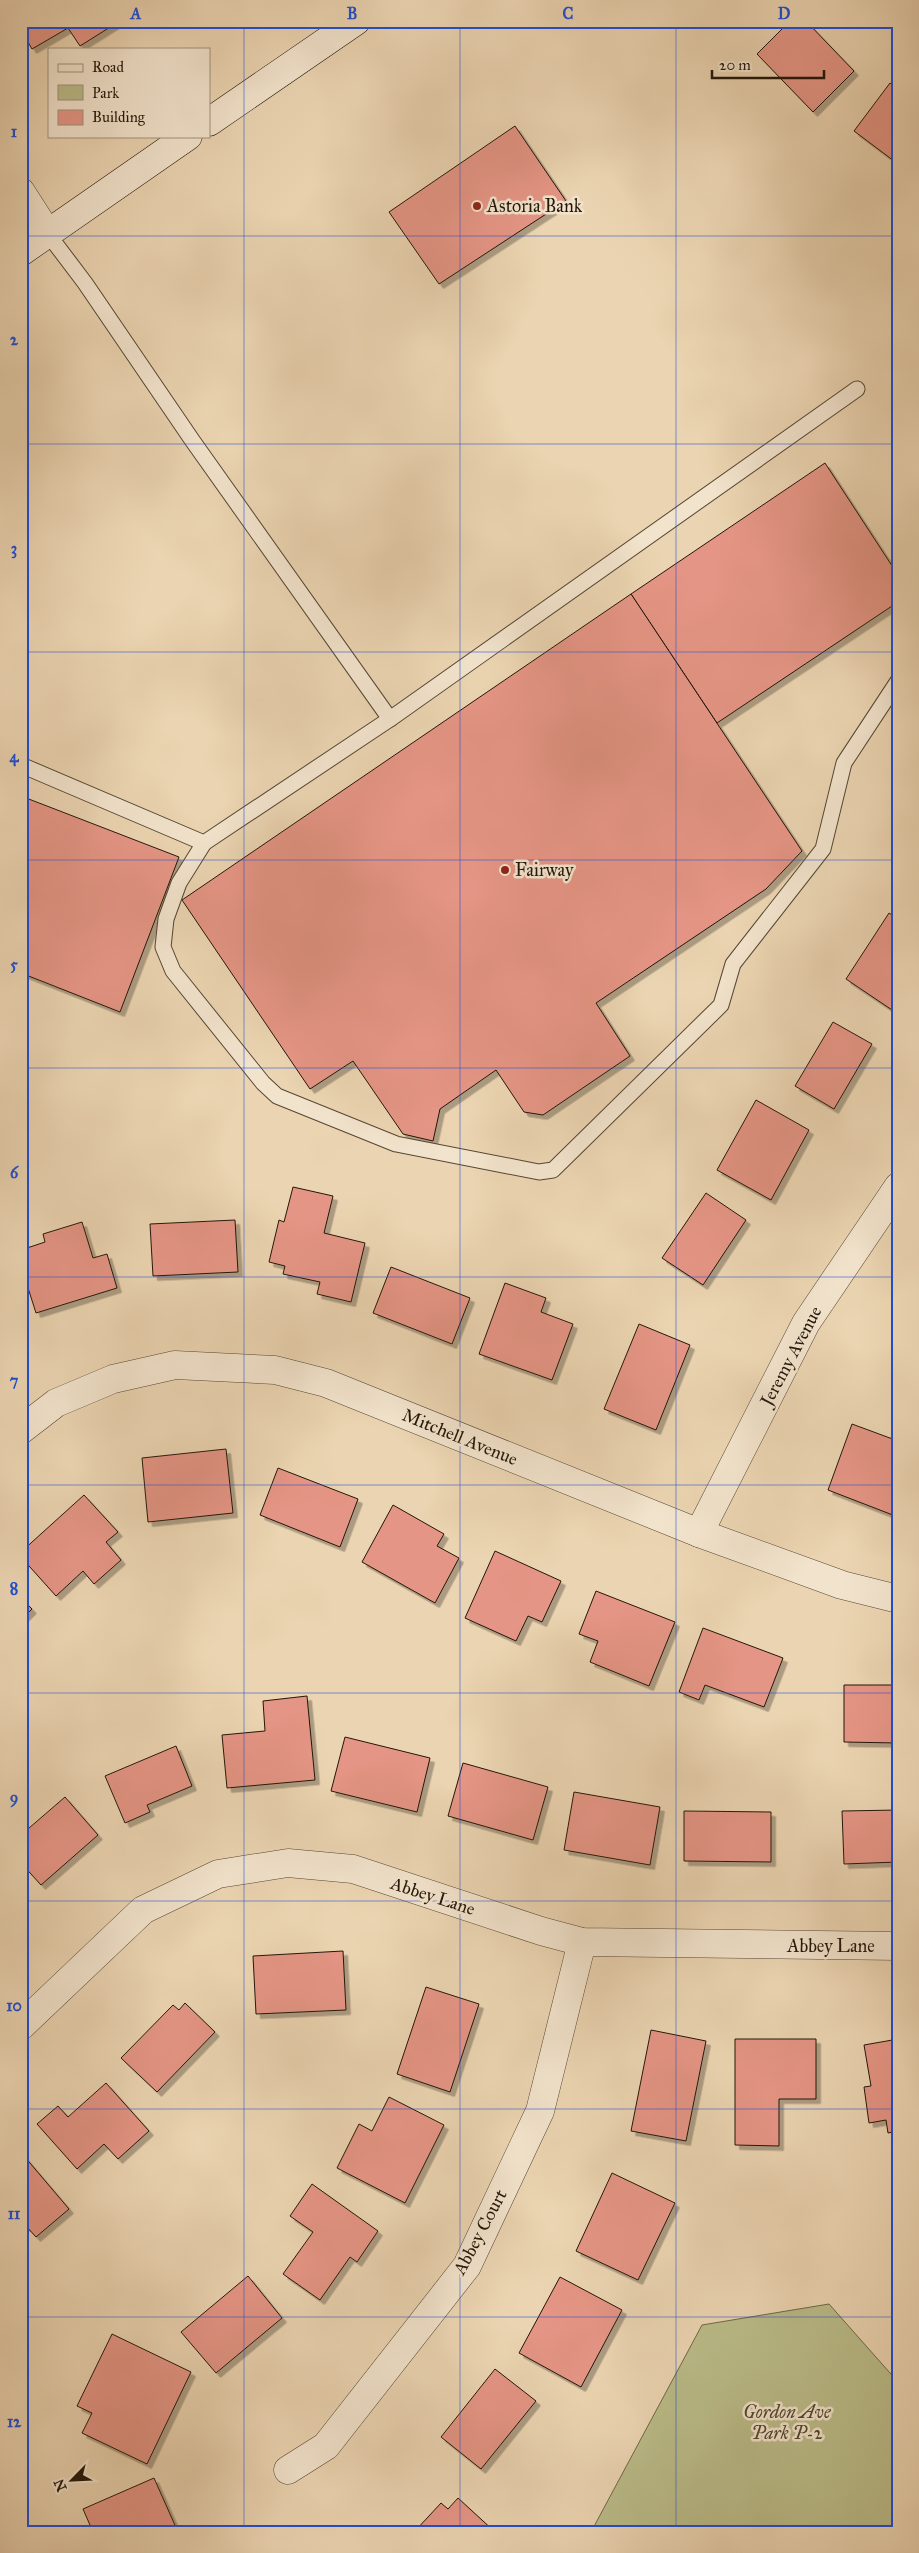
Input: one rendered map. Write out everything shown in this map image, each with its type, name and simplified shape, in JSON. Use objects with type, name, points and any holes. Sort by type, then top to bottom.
[{"type":"street","points":[[210,121],[356,21]]},
{"type":"street","points":[[21,252],[185,138]]},
{"type":"street","points":[[21,192],[48,234]]},
{"type":"street","name":"Jeremy Avenue","points":[[699,1533],[806,1323],[898,1187]]},
{"type":"street","name":"Mitchell Avenue","points":[[21,1430],[56,1403],[113,1378],[175,1365],[275,1370],[326,1383],[699,1533],[842,1585],[898,1598]]},
{"type":"street","name":"Abbey Lane","points":[[21,2026],[143,1910],[218,1874],[288,1864],[353,1869],[541,1931],[582,1942],[898,1946]]},
{"type":"street","name":"Abbey Court","points":[[288,2470],[326,2446],[467,2266],[540,2112],[582,1942]]},
{"type":"lane","points":[[48,234],[85,283],[192,440],[390,718]]},
{"type":"lane","points":[[857,389],[390,718],[204,843],[180,883],[166,919],[163,947],[173,971],[263,1083],[278,1096],[396,1144],[538,1172],[553,1170],[721,1004],[733,964],[823,848],[844,763],[898,681]]},
{"type":"lane","points":[[21,764],[204,843]]},
{"type":"green space","name":"Gordon Ave Park P-2","points":[[829,2304],[898,2382],[898,2532],[591,2532],[702,2325]]},
{"type":"building","points":[[21,21],[114,21],[115,24],[80,46],[68,28],[32,49],[21,30]]},
{"type":"building","points":[[790,21],[806,21],[854,71],[813,112],[757,54]]},
{"type":"building","points":[[890,83],[898,89],[898,164],[854,131]]},
{"type":"building","name":"Astoria Bank","points":[[515,126],[566,201],[439,284],[389,212]]},
{"type":"building","points":[[825,463],[898,575],[898,602],[717,723],[631,594]]},
{"type":"building","name":"Fairway","points":[[631,594],[802,851],[766,889],[596,1003],[630,1056],[543,1115],[524,1112],[496,1070],[440,1109],[433,1141],[403,1134],[353,1061],[310,1089],[182,900]]},
{"type":"building","points":[[21,796],[179,857],[120,1012],[21,973]]},
{"type":"building","points":[[889,913],[898,919],[898,1014],[846,979]]},
{"type":"building","points":[[833,1022],[872,1044],[834,1109],[795,1086]]},
{"type":"building","points":[[756,1100],[809,1130],[771,1200],[717,1170]]},
{"type":"building","points":[[293,1187],[333,1196],[324,1233],[365,1243],[351,1302],[317,1294],[320,1282],[283,1274],[285,1266],[269,1262],[279,1220],[284,1222]]},
{"type":"building","points":[[706,1193],[746,1220],[703,1285],[662,1258]]},
{"type":"building","points":[[235,1220],[238,1272],[153,1276],[150,1224]]},
{"type":"building","points":[[82,1222],[93,1258],[107,1254],[117,1288],[36,1313],[21,1266],[21,1250],[45,1242],[43,1234]]},
{"type":"building","points":[[391,1267],[470,1298],[452,1344],[373,1313]]},
{"type":"building","points":[[505,1283],[546,1298],[541,1312],[573,1324],[552,1380],[479,1354]]},
{"type":"building","points":[[639,1324],[690,1345],[656,1430],[604,1409]]},
{"type":"building","points":[[852,1424],[898,1441],[898,1517],[828,1490]]},
{"type":"building","points":[[226,1449],[233,1513],[148,1522],[142,1458]]},
{"type":"building","points":[[278,1468],[358,1499],[340,1547],[260,1515]]},
{"type":"building","points":[[84,1495],[118,1532],[106,1542],[121,1560],[94,1584],[83,1571],[56,1596],[21,1557],[21,1552]]},
{"type":"building","points":[[393,1505],[444,1534],[437,1546],[459,1558],[435,1603],[362,1562]]},
{"type":"building","points":[[495,1551],[561,1581],[542,1622],[528,1616],[516,1641],[465,1618]]},
{"type":"building","points":[[596,1591],[675,1622],[649,1686],[590,1662],[598,1641],[579,1634]]},
{"type":"building","points":[[21,1598],[32,1609],[21,1620]]},
{"type":"building","points":[[703,1628],[783,1658],[764,1707],[705,1685],[699,1700],[679,1692]]},
{"type":"building","points":[[844,1685],[898,1685],[898,1743],[844,1742]]},
{"type":"building","points":[[307,1696],[315,1780],[227,1788],[222,1735],[265,1731],[263,1701]]},
{"type":"building","points":[[345,1737],[430,1758],[417,1812],[331,1791]]},
{"type":"building","points":[[176,1746],[192,1786],[147,1805],[150,1812],[125,1823],[105,1776]]},
{"type":"building","points":[[463,1763],[548,1787],[533,1840],[448,1816]]},
{"type":"building","points":[[574,1792],[660,1807],[650,1865],[564,1850]]},
{"type":"building","points":[[65,1797],[98,1835],[41,1885],[21,1863],[21,1835]]},
{"type":"building","points":[[898,1810],[898,1862],[844,1864],[842,1811]]},
{"type":"building","points":[[684,1811],[771,1812],[771,1862],[684,1861]]},
{"type":"building","points":[[343,1951],[346,2010],[256,2014],[253,1956]]},
{"type":"building","points":[[426,1987],[479,2004],[450,2092],[397,2074]]},
{"type":"building","points":[[185,2003],[215,2032],[157,2092],[121,2058],[173,2005],[179,2010]]},
{"type":"building","points":[[651,2030],[706,2041],[686,2141],[631,2131]]},
{"type":"building","points":[[735,2039],[816,2039],[816,2099],[779,2099],[779,2146],[735,2145]]},
{"type":"building","points":[[898,2039],[898,2131],[888,2133],[886,2120],[869,2123],[864,2087],[871,2086],[864,2045]]},
{"type":"building","points":[[106,2083],[149,2131],[118,2159],[104,2144],[77,2169],[37,2124],[58,2106],[68,2117]]},
{"type":"building","points":[[389,2097],[444,2125],[405,2203],[337,2168],[359,2124],[372,2131]]},
{"type":"building","points":[[24,2156],[69,2209],[36,2237],[26,2226],[21,2230],[21,2159]]},
{"type":"building","points":[[612,2173],[675,2203],[638,2280],[576,2251]]},
{"type":"building","points":[[312,2184],[378,2231],[357,2262],[350,2257],[320,2300],[283,2274],[313,2232],[290,2216]]},
{"type":"building","points":[[248,2276],[282,2318],[216,2373],[181,2332]]},
{"type":"building","points":[[560,2277],[622,2310],[581,2387],[519,2353]]},
{"type":"building","points":[[112,2334],[191,2372],[147,2464],[82,2433],[92,2413],[77,2406]]},
{"type":"building","points":[[495,2369],[536,2401],[481,2469],[441,2437]]},
{"type":"building","points":[[154,2478],[178,2532],[93,2532],[83,2509]]},
{"type":"building","points":[[458,2498],[495,2532],[404,2532],[410,2525],[415,2531],[441,2503],[448,2509]]},
{"type":"place","name":"Astoria Bank","points":[[477,206]]},
{"type":"place","name":"Fairway","points":[[505,870]]}]
